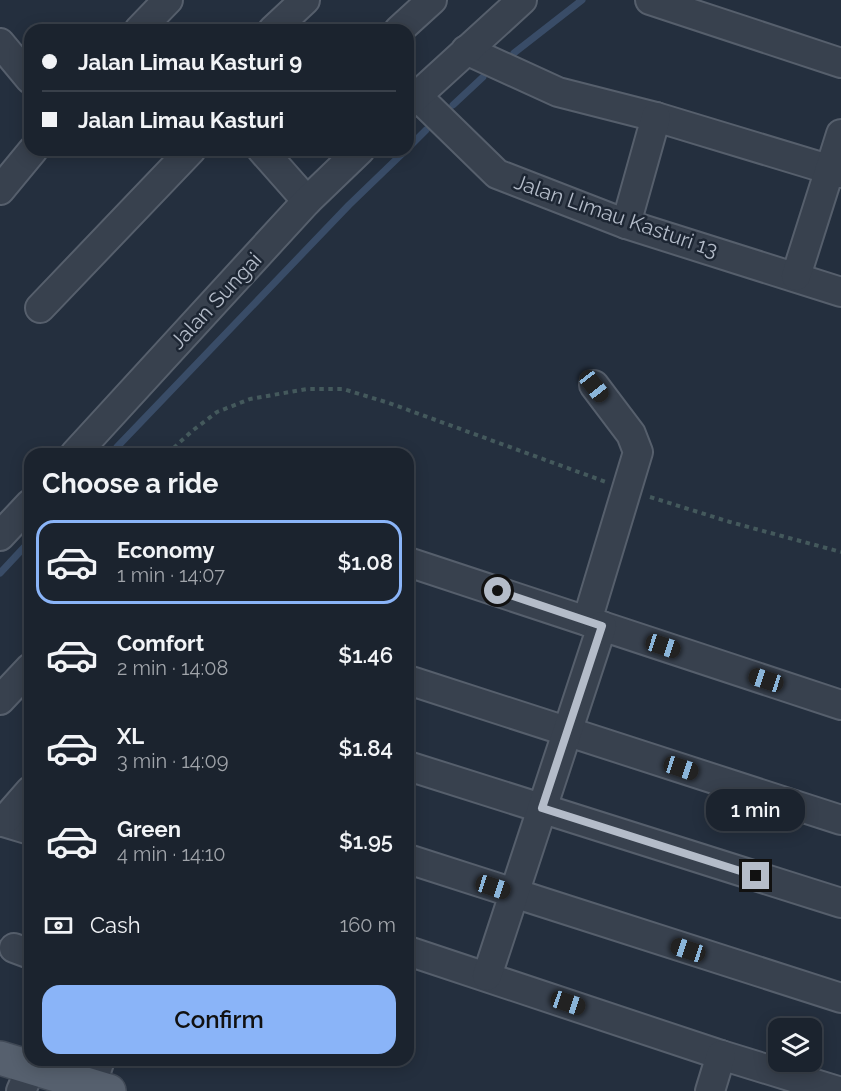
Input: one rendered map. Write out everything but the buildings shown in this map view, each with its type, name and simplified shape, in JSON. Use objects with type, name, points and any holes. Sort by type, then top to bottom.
[{"type":"main road","points":[[0,1058],[26,1079],[100,1079]]},
{"type":"street","points":[[279,24],[305,0]]},
{"type":"street","points":[[406,24],[432,0]]},
{"type":"street","points":[[414,99],[522,0]]},
{"type":"street","points":[[650,0],[841,63]]},
{"type":"street","points":[[0,43],[24,72]]},
{"type":"street","points":[[466,50],[558,92],[656,117],[835,171]]},
{"type":"street","name":"Jalan Limau Kasturi 13","points":[[414,101],[497,174],[626,224],[841,292]]},
{"type":"street","points":[[626,224],[656,117]]},
{"type":"street","points":[[796,276],[835,171],[841,134]]},
{"type":"street","points":[[0,190],[28,156]]},
{"type":"street","points":[[40,308],[185,156]]},
{"type":"street","points":[[273,156],[307,201]]},
{"type":"street","name":"Jalan Sungai","points":[[83,448],[307,201],[354,156]]},
{"type":"street","points":[[487,976],[567,732],[638,452],[631,434],[594,386]]},
{"type":"street","points":[[1,534],[24,510]]},
{"type":"street","points":[[414,564],[841,705]]},
{"type":"street","points":[[0,700],[24,674]]},
{"type":"street","points":[[414,682],[841,820]]},
{"type":"street","points":[[414,768],[841,903]]},
{"type":"street","points":[[24,797],[2,821],[24,828]]},
{"type":"street","points":[[414,861],[841,999]]},
{"type":"street","points":[[414,953],[721,1055],[838,1091]]},
{"type":"street","points":[[710,1091],[721,1055]]},
{"type":"path","points":[[174,448],[217,412],[250,399],[307,390],[343,390],[389,403],[627,489],[730,522],[841,552]]},
{"type":"waterway","points":[[514,53],[582,0]]},
{"type":"waterway","points":[[453,105],[483,77]]},
{"type":"waterway","points":[[414,142],[426,130]]},
{"type":"waterway","points":[[117,447],[349,205],[400,156]]},
{"type":"waterway","points":[[0,573],[24,547]]},
{"type":"route","points":[[498,591],[602,626],[542,808],[756,876]]}]
